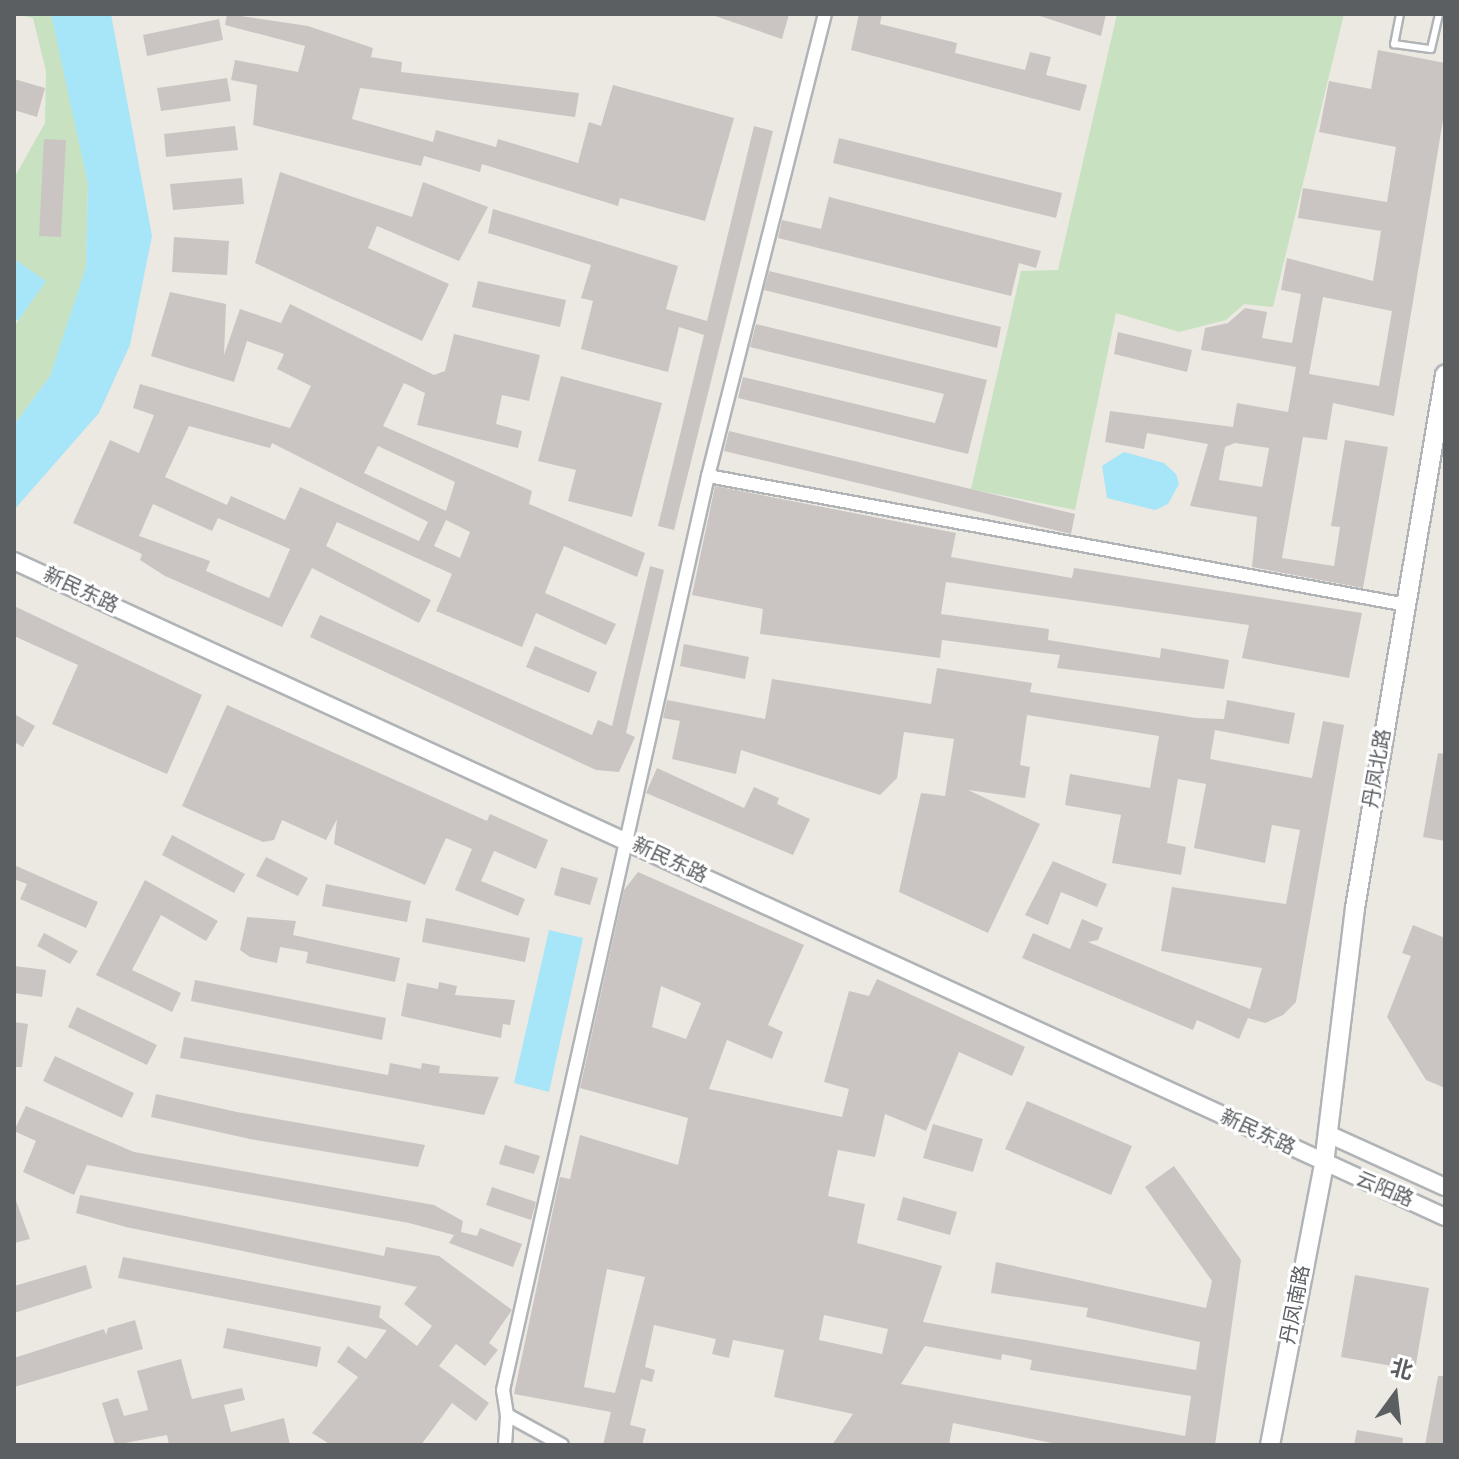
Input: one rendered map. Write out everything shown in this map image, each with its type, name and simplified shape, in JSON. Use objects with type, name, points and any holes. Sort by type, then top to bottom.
[{"type":"main road","name":"丹凤北路","points":[[1324,1164],[1355,908],[1445,375]]},
{"type":"main road","name":"丹凤南路","points":[[1270,1445],[1324,1164]]},
{"type":"street","points":[[505,1445],[507,1415],[503,1390],[708,476],[825,14]]},
{"type":"street","points":[[708,476],[1407,605]]},
{"type":"street","name":"新民东路","points":[[14,561],[1324,1164]]},
{"type":"street","name":"云阳路","points":[[1328,1134],[1445,1187]]},
{"type":"street","name":"云阳路","points":[[1324,1164],[1445,1217]]},
{"type":"street","points":[[507,1415],[562,1445]]},
{"type":"lane","points":[[1400,14],[1394,44],[1431,49],[1440,18]]},
{"type":"green space","points":[[14,14],[53,14],[88,184],[86,267],[73,323],[50,376],[14,425],[14,327],[45,281],[14,259],[14,178],[45,123],[46,71],[33,18]]},
{"type":"green space","points":[[1117,14],[1344,14],[1273,307],[1244,304],[1226,320],[1179,332],[1116,313],[1075,510],[971,489],[1021,271],[1058,270]]},
{"type":"water","points":[[51,14],[111,14],[152,236],[130,345],[99,413],[14,510],[14,425],[50,376],[86,267],[88,184]]},
{"type":"water","points":[[14,259],[46,281],[18,321],[14,318]]},
{"type":"water","points":[[1124,452],[1164,463],[1176,474],[1179,484],[1168,504],[1155,510],[1107,498],[1102,466]]},
{"type":"water","points":[[549,930],[583,938],[549,1092],[514,1083]]},
{"type":"building","points":[[227,14],[308,26],[373,48],[371,57],[402,62],[401,72],[579,93],[575,117],[360,88],[352,119],[433,142],[436,130],[496,147],[498,139],[578,163],[589,122],[601,126],[613,85],[734,118],[705,221],[620,198],[618,206],[482,164],[480,172],[424,156],[421,166],[253,125],[257,85],[231,80],[235,60],[298,72],[305,46],[225,25]]},
{"type":"building","points":[[709,14],[789,14],[782,39]]},
{"type":"building","points":[[859,14],[882,14],[880,24],[957,43],[955,53],[1025,70],[1030,52],[1051,57],[1046,75],[1087,85],[1080,111],[851,50]]},
{"type":"building","points":[[1034,14],[1106,14],[1101,36]]},
{"type":"building","points":[[219,19],[223,40],[147,56],[143,35]]},
{"type":"building","points":[[1378,50],[1445,63],[1445,108],[1394,416],[1333,403],[1327,440],[1303,437],[1282,558],[1334,566],[1340,527],[1331,526],[1345,440],[1388,447],[1363,588],[1252,567],[1257,517],[1190,506],[1208,444],[1147,433],[1144,449],[1105,442],[1110,411],[1233,427],[1237,403],[1288,412],[1296,367],[1201,350],[1205,328],[1228,323],[1245,308],[1267,312],[1262,338],[1292,343],[1301,294],[1281,290],[1287,258],[1373,281],[1381,231],[1298,218],[1303,188],[1387,202],[1396,147],[1319,132],[1329,81],[1371,89]],"holes":[[[1323,297],[1392,311],[1379,386],[1309,374]],[[1235,443],[1269,448],[1262,487],[1219,480],[1225,447]]]},
{"type":"building","points":[[227,78],[231,101],[161,111],[157,88]]},
{"type":"building","points":[[14,79],[45,88],[37,117],[14,110]]},
{"type":"building","points":[[235,126],[238,150],[166,157],[164,134]]},
{"type":"building","points":[[754,126],[773,131],[674,530],[658,526],[704,335],[679,327],[668,372],[581,349],[593,301],[581,298],[591,265],[488,233],[493,209],[678,266],[666,309],[707,321]]},
{"type":"building","points":[[839,138],[1062,193],[1056,218],[833,163]]},
{"type":"building","points":[[44,139],[66,140],[61,237],[39,236]]},
{"type":"building","points":[[280,172],[412,217],[423,182],[488,207],[459,261],[377,226],[368,248],[449,284],[422,341],[255,263]]},
{"type":"building","points":[[242,178],[244,204],[173,210],[170,184]]},
{"type":"building","points":[[829,197],[1041,251],[1036,268],[1019,263],[1011,296],[778,238],[782,220],[821,229]]},
{"type":"building","points":[[174,237],[229,241],[227,275],[172,272]]},
{"type":"building","points":[[769,271],[1001,327],[997,348],[764,290]]},
{"type":"building","points":[[478,281],[566,300],[560,327],[472,307]]},
{"type":"building","points":[[170,292],[226,304],[224,355],[240,309],[281,323],[290,304],[434,375],[445,371],[454,334],[540,355],[529,401],[502,395],[496,424],[522,431],[518,448],[417,425],[425,393],[404,383],[383,426],[532,491],[529,504],[645,553],[637,577],[564,546],[545,593],[616,624],[606,645],[536,613],[522,647],[436,611],[452,574],[337,522],[326,546],[431,600],[419,623],[312,568],[282,627],[165,576],[140,560],[142,554],[73,523],[110,440],[139,453],[154,415],[133,408],[140,384],[290,428],[311,386],[277,369],[284,354],[247,341],[234,382],[151,356]],"holes":[[[189,426],[270,448],[272,443],[428,522],[419,541],[300,487],[285,520],[231,496],[227,505],[165,477]],[[378,446],[455,482],[446,511],[364,473]],[[153,504],[212,531],[218,518],[290,549],[269,598],[206,571],[210,561],[139,536]],[[446,520],[470,532],[460,558],[434,546]]]},
{"type":"building","points":[[756,324],[987,380],[968,454],[738,398],[743,377],[935,423],[944,394],[750,347]]},
{"type":"building","points":[[1118,332],[1192,350],[1187,372],[1114,354]]},
{"type":"building","points":[[561,376],[662,403],[632,517],[568,501],[576,470],[538,461]]},
{"type":"building","points":[[729,431],[1075,514],[1071,534],[724,451]]},
{"type":"building","points":[[715,486],[956,533],[951,557],[1072,578],[1074,568],[1362,613],[1349,678],[1242,658],[1249,625],[946,582],[941,614],[1049,629],[1048,640],[1160,658],[1161,648],[1229,660],[1224,689],[1057,668],[1060,655],[942,640],[940,658],[760,634],[763,609],[692,595]]},
{"type":"building","points":[[650,566],[664,570],[626,733],[635,737],[619,772],[596,770],[310,637],[320,615],[592,735],[598,720],[612,726]]},
{"type":"building","points":[[14,606],[202,695],[167,774],[52,724],[78,665],[14,636]]},
{"type":"building","points":[[684,644],[749,657],[745,679],[680,666]]},
{"type":"building","points":[[535,646],[597,672],[589,693],[526,667]]},
{"type":"building","points":[[937,668],[1032,683],[1030,692],[1196,718],[1224,719],[1227,700],[1295,713],[1289,744],[1215,730],[1210,759],[1312,778],[1323,721],[1344,725],[1296,1002],[1283,1015],[1265,1023],[1248,1018],[1239,1039],[1197,1020],[1193,1030],[1022,958],[1033,933],[1070,949],[1082,919],[1103,928],[1098,940],[1088,942],[1250,1009],[1262,968],[1161,951],[1172,887],[1286,904],[1300,830],[1272,825],[1265,863],[1194,848],[1206,784],[1178,779],[1167,843],[1186,847],[1181,875],[1112,863],[1121,815],[1065,805],[1070,774],[1150,788],[1159,736],[1027,715],[1020,765],[1030,767],[1025,798],[968,790],[1040,824],[988,933],[899,892],[921,793],[945,796],[954,739],[904,732],[897,778],[880,795],[741,750],[736,774],[672,759],[680,721],[663,718],[667,700],[765,719],[772,679],[931,704]]},
{"type":"building","points":[[227,705],[487,821],[490,814],[548,840],[536,869],[494,851],[481,881],[525,899],[518,916],[455,890],[472,849],[446,838],[425,885],[334,844],[337,819],[326,840],[282,820],[274,840],[263,842],[182,806]]},
{"type":"building","points":[[14,714],[35,726],[23,747],[14,742]]},
{"type":"building","points":[[1438,753],[1445,754],[1445,841],[1423,837]]},
{"type":"building","points":[[657,768],[744,808],[754,787],[779,798],[777,804],[810,819],[793,855],[646,793]]},
{"type":"building","points":[[172,835],[245,874],[234,893],[162,855]]},
{"type":"building","points":[[266,857],[308,878],[298,896],[256,876]]},
{"type":"building","points":[[1053,861],[1107,884],[1097,907],[1061,892],[1048,925],[1025,915]]},
{"type":"building","points":[[14,865],[98,902],[86,928],[20,899],[27,884],[14,879]]},
{"type":"building","points":[[561,867],[598,878],[590,905],[554,895]]},
{"type":"building","points":[[638,872],[804,945],[768,1025],[783,1032],[772,1059],[727,1040],[709,1089],[842,1117],[849,1089],[824,1082],[849,991],[869,996],[877,979],[1025,1047],[1012,1076],[959,1052],[926,1131],[885,1114],[875,1157],[838,1150],[828,1196],[865,1204],[857,1243],[942,1266],[923,1322],[1196,1370],[1200,1342],[1086,1317],[1088,1308],[991,1293],[996,1262],[1206,1308],[1212,1281],[1145,1187],[1174,1166],[1241,1260],[1215,1445],[1062,1445],[953,1423],[949,1445],[832,1445],[853,1414],[774,1397],[784,1350],[733,1340],[729,1358],[712,1354],[716,1339],[654,1325],[645,1367],[655,1370],[652,1382],[641,1379],[630,1425],[646,1429],[642,1445],[603,1445],[611,1412],[514,1394],[560,1177],[570,1179],[580,1135],[678,1165],[688,1118],[580,1088],[624,890]],"holes":[[[661,986],[701,1003],[686,1039],[652,1027]],[[607,1269],[645,1277],[615,1393],[584,1387]],[[824,1315],[888,1329],[882,1354],[819,1340]],[[925,1346],[1001,1360],[1002,1354],[1032,1360],[1030,1370],[1191,1396],[1185,1436],[901,1384]]]},
{"type":"building","points":[[145,880],[218,921],[206,941],[161,915],[132,970],[181,993],[172,1012],[96,975]]},
{"type":"building","points":[[326,884],[411,901],[407,922],[322,906]]},
{"type":"building","points":[[247,917],[296,921],[293,935],[400,958],[395,982],[306,963],[308,952],[280,947],[277,963],[250,957],[240,950]]},
{"type":"building","points":[[426,918],[530,938],[525,962],[422,942]]},
{"type":"building","points":[[1413,925],[1445,938],[1445,1088],[1426,1080],[1387,1017],[1411,956],[1402,953]]},
{"type":"building","points":[[44,933],[78,951],[70,964],[37,946]]},
{"type":"building","points":[[14,966],[46,970],[42,997],[14,993]]},
{"type":"building","points":[[195,980],[386,1018],[382,1040],[191,1001]]},
{"type":"building","points":[[439,982],[457,986],[455,995],[515,1000],[510,1025],[503,1024],[501,1038],[401,1016],[407,983],[438,989]]},
{"type":"building","points":[[77,1007],[157,1045],[147,1065],[68,1027]]},
{"type":"building","points":[[14,1022],[28,1024],[22,1067],[14,1067]]},
{"type":"building","points":[[184,1037],[388,1075],[390,1063],[421,1069],[422,1063],[440,1066],[439,1073],[499,1077],[484,1115],[180,1058]]},
{"type":"building","points":[[55,1056],[134,1093],[122,1118],[43,1081]]},
{"type":"building","points":[[156,1094],[237,1112],[425,1145],[418,1167],[250,1139],[151,1117]]},
{"type":"building","points":[[1027,1101],[1132,1146],[1111,1195],[1005,1149]]},
{"type":"building","points":[[26,1106],[134,1152],[434,1205],[463,1221],[461,1232],[477,1236],[480,1228],[522,1244],[513,1267],[449,1243],[454,1235],[409,1223],[87,1165],[74,1195],[23,1172],[36,1141],[14,1131]]},
{"type":"building","points":[[933,1124],[983,1139],[973,1172],[923,1158]]},
{"type":"building","points":[[505,1145],[540,1156],[534,1174],[499,1164]]},
{"type":"building","points":[[492,1187],[536,1202],[531,1220],[486,1205]]},
{"type":"building","points":[[14,1195],[30,1239],[14,1243]]},
{"type":"building","points":[[80,1195],[384,1256],[386,1247],[439,1256],[512,1310],[489,1343],[498,1350],[485,1366],[456,1344],[439,1366],[489,1403],[476,1421],[452,1403],[421,1445],[331,1445],[312,1433],[358,1377],[337,1362],[348,1346],[366,1359],[387,1330],[118,1278],[123,1257],[381,1306],[379,1317],[417,1346],[432,1326],[404,1304],[417,1287],[126,1227],[76,1213]]},
{"type":"building","points":[[903,1197],[957,1212],[950,1235],[897,1220]]},
{"type":"building","points":[[86,1265],[92,1288],[14,1313],[14,1286]]},
{"type":"building","points":[[1355,1275],[1429,1288],[1415,1370],[1341,1357]]},
{"type":"building","points":[[135,1320],[143,1349],[14,1387],[14,1358],[104,1329],[106,1335],[108,1328]]},
{"type":"building","points":[[227,1328],[321,1347],[317,1367],[223,1348]]},
{"type":"building","points":[[181,1359],[192,1399],[242,1388],[245,1400],[224,1405],[231,1432],[284,1418],[290,1445],[169,1445],[167,1435],[115,1445],[102,1403],[118,1398],[124,1416],[148,1410],[137,1371]]},
{"type":"building","points":[[1438,1376],[1445,1376],[1445,1445],[1425,1445]]},
{"type":"building","points":[[1357,1430],[1403,1438],[1402,1445],[1354,1445]]}]
